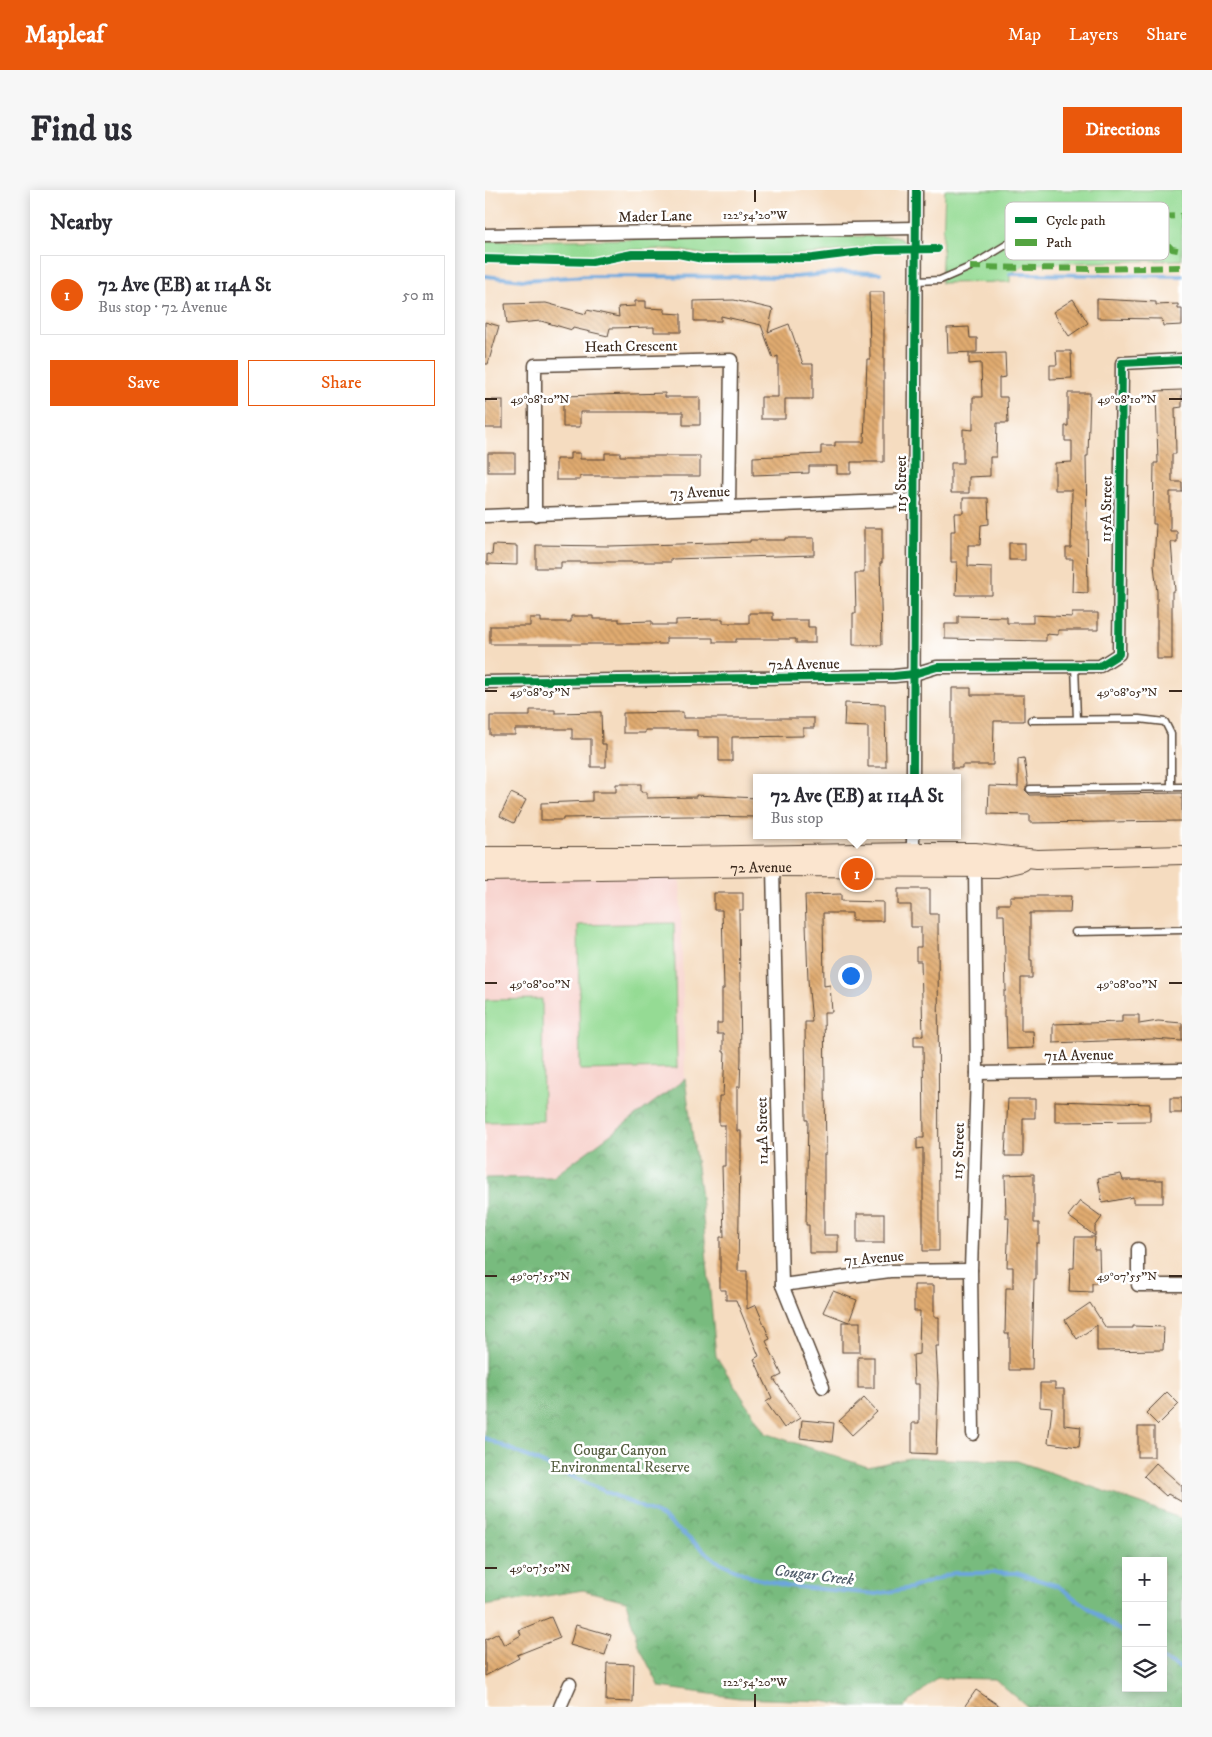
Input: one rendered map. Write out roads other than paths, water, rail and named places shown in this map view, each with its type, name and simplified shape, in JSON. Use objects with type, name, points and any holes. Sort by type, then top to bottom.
[{"type":"main road","name":"72 Avenue","points":[[485,856],[681,856],[913,843],[1037,859],[1182,855]]},
{"type":"main road","name":"72 Avenue","points":[[485,872],[773,867],[997,868],[1037,859]]},
{"type":"street","name":"115 Street","points":[[913,774],[916,190]]},
{"type":"street","name":"Mader Lane","points":[[485,235],[916,228]]},
{"type":"street","name":"Heath Crescent","points":[[535,515],[535,365],[731,360],[729,507]]},
{"type":"street","name":"115A Street","points":[[1119,654],[1122,363],[1182,360]]},
{"type":"street","name":"73 Avenue","points":[[485,516],[915,500]]},
{"type":"street","name":"72A Avenue","points":[[485,682],[885,676],[914,674],[937,667],[1100,666],[1119,654]]},
{"type":"street","points":[[885,868],[913,843]]},
{"type":"street","name":"114A Street","points":[[773,867],[782,1285],[823,1387]]},
{"type":"street","name":"115 Street","points":[[973,1434],[971,1270],[977,1073],[975,868]]},
{"type":"street","name":"71A Avenue","points":[[977,1073],[1182,1070]]},
{"type":"street","points":[[1139,1249],[1138,1285],[1182,1285]]},
{"type":"street","name":"71 Avenue","points":[[782,1285],[890,1271],[971,1270]]},
{"type":"street","points":[[560,1707],[570,1684]]},
{"type":"lane","points":[[916,281],[940,280],[970,267],[1005,246]]},
{"type":"lane","points":[[1075,666],[1077,720]]},
{"type":"lane","points":[[1031,720],[1139,719],[1165,722],[1171,734],[1171,787]]},
{"type":"lane","points":[[1030,789],[1182,787]]},
{"type":"lane","points":[[1075,932],[1182,930]]},
{"type":"waterway","points":[[485,276],[523,280],[588,276],[796,277],[843,272],[880,273]]},
{"type":"waterway","points":[[1010,274],[1182,276]]},
{"type":"waterway","name":"Cougar Creek","points":[[485,1438],[661,1516],[717,1561],[751,1577],[787,1586],[876,1594],[911,1588],[954,1573],[1016,1573],[1058,1586],[1122,1632]]},
{"type":"waterway","name":"Cougar Creek","points":[[1167,1661],[1182,1669]]},
{"type":"place","name":"72 Ave (EB) at 114A St","points":[[857,874]]},
{"type":"park label","name":"Cougar Canyon Environmental Reserve","points":[[620,1458]]}]
